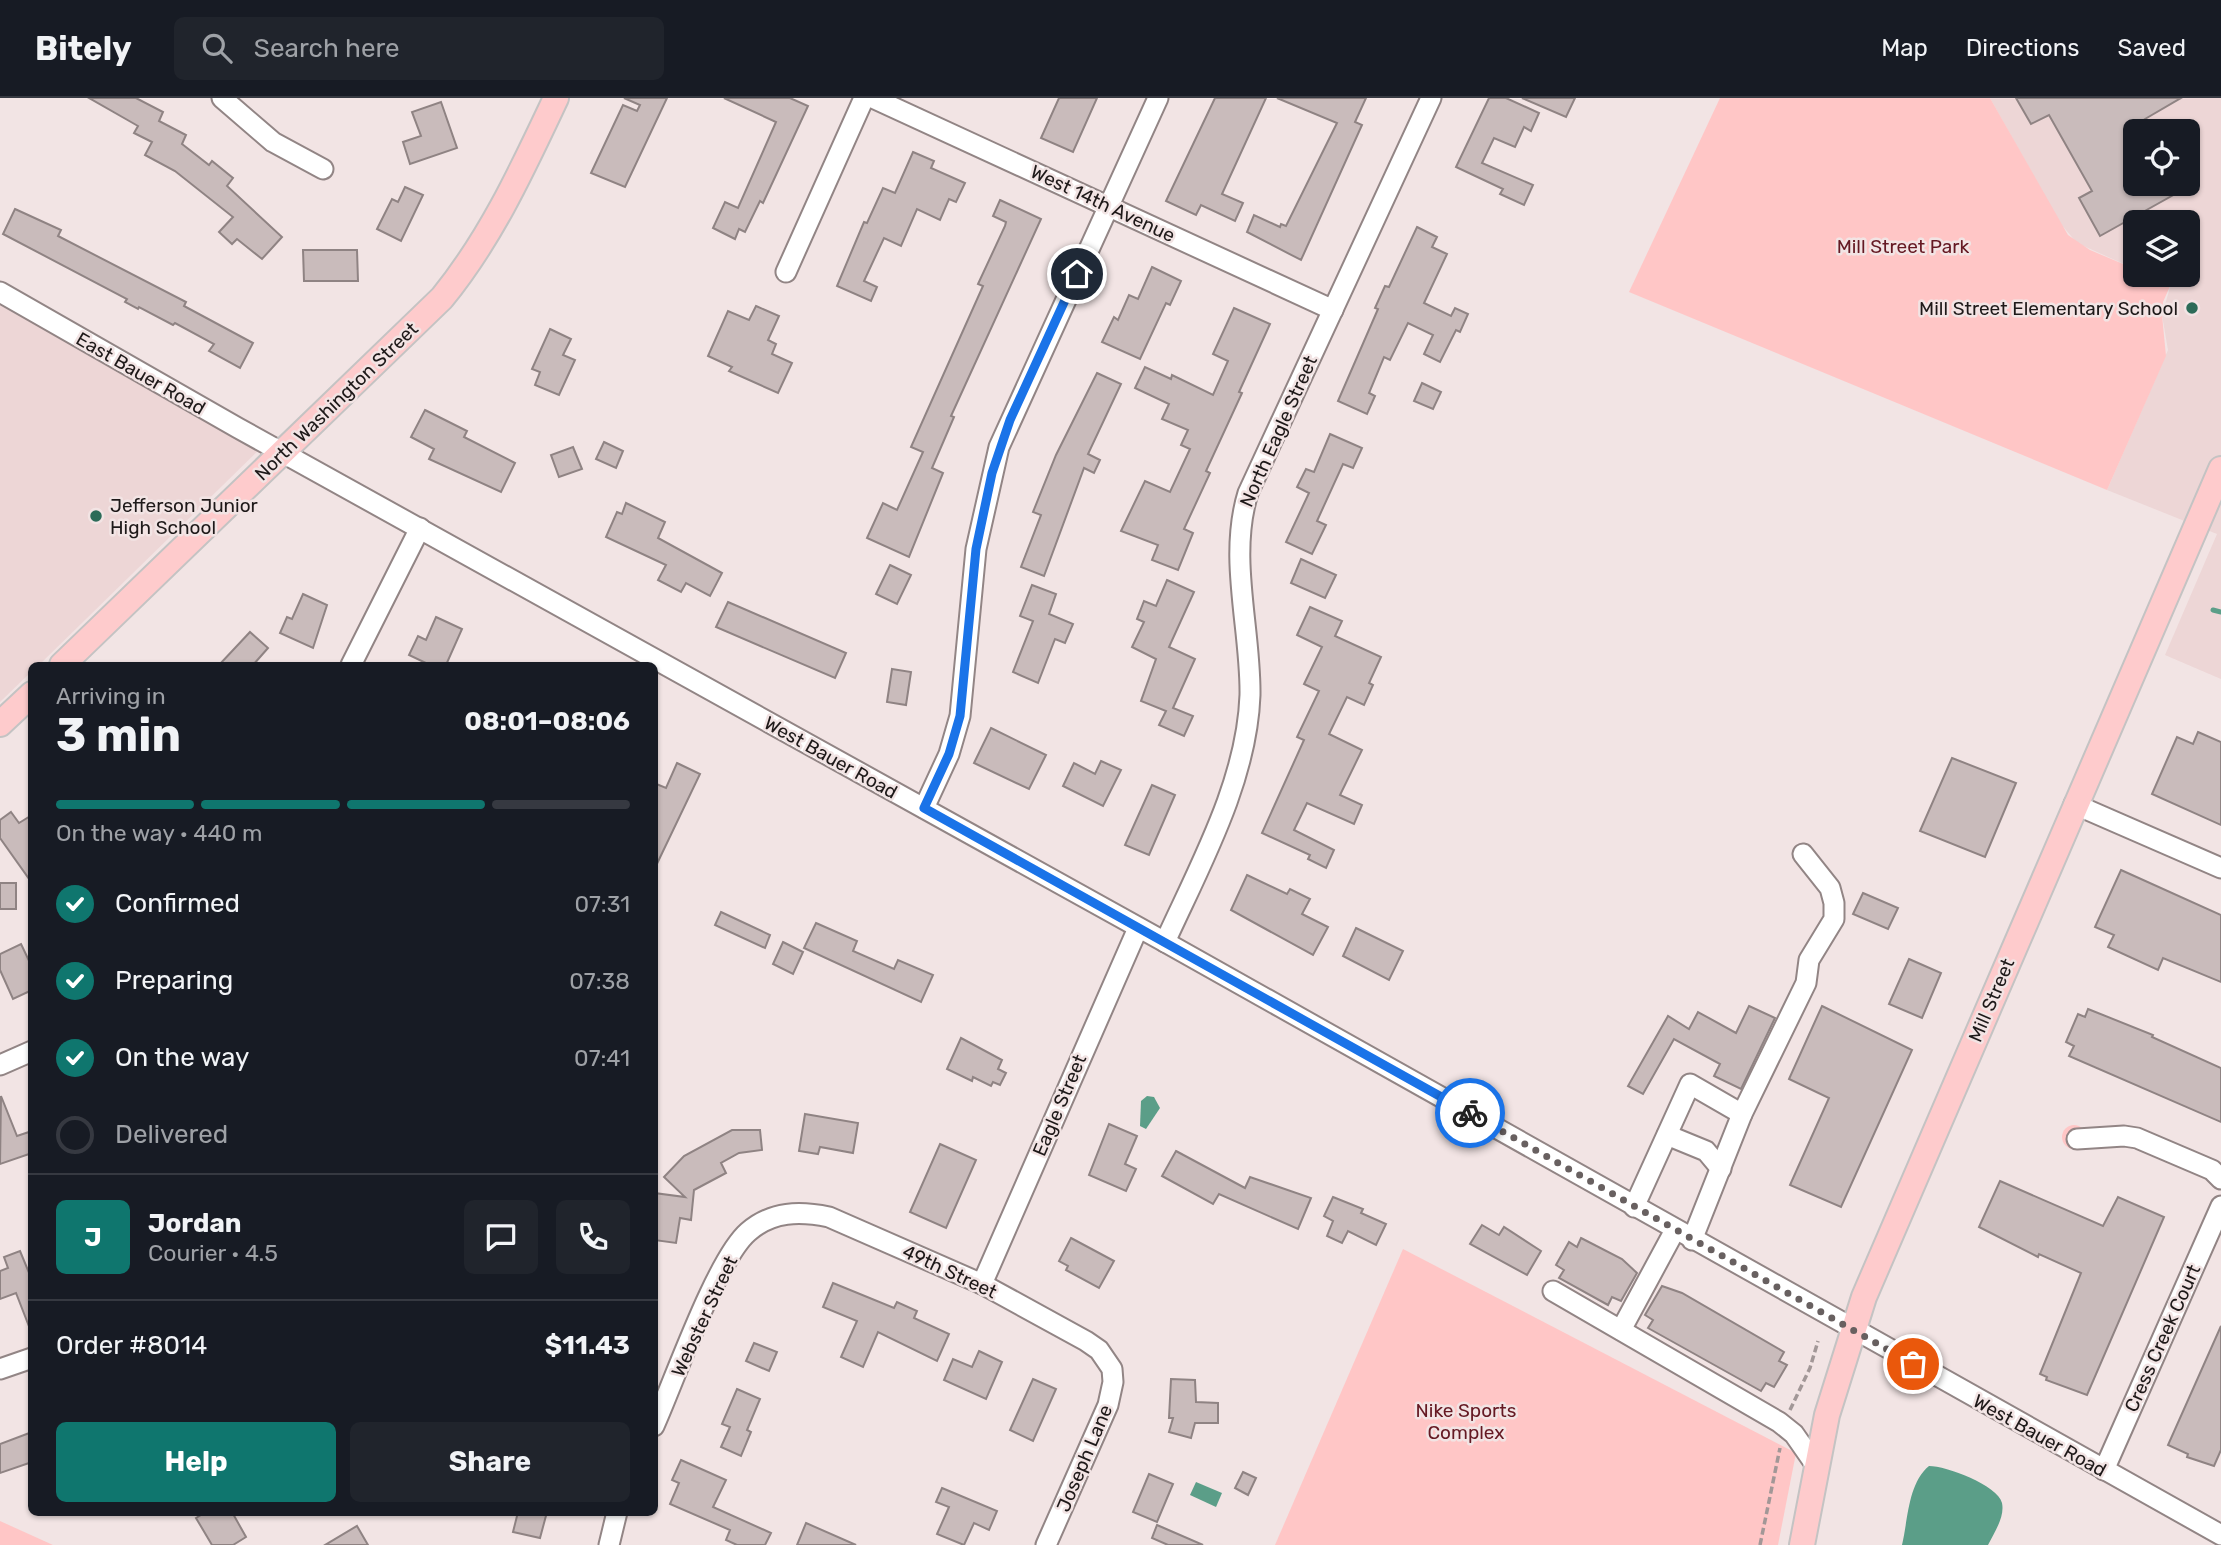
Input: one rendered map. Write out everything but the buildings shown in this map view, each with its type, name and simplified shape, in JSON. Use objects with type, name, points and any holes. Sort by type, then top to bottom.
[{"type":"main road","name":"North Washington Street","points":[[65,662],[442,298],[473,260],[556,98]]},
{"type":"main road","name":"Mill Street","points":[[1802,1545],[1827,1415],[1852,1329],[2074,804],[2214,503],[2221,469]]},
{"type":"main road","points":[[0,724],[28,698]]},
{"type":"street","points":[[222,98],[273,142],[323,169]]},
{"type":"street","points":[[786,272],[864,98]]},
{"type":"street","name":"West 14th Avenue","points":[[873,98],[1332,310]]},
{"type":"street","points":[[924,808],[949,754],[960,716],[976,549],[999,447],[1158,98]]},
{"type":"street","name":"North Eagle Street","points":[[1165,942],[1210,841],[1243,742],[1250,671],[1242,579],[1242,513],[1332,310],[1431,98]]},
{"type":"street","name":"East Bauer Road","points":[[0,292],[284,452]]},
{"type":"street","name":"West Bauer Road","points":[[284,452],[645,660]]},
{"type":"street","points":[[353,662],[420,528]]},
{"type":"street","name":"West Bauer Road","points":[[658,667],[924,808],[2221,1535]]},
{"type":"street","points":[[2074,804],[2221,867]]},
{"type":"street","points":[[1621,1331],[1683,1235],[1721,1169],[1742,1114],[1806,983],[1809,960],[1834,919],[1830,888],[1803,854]]},
{"type":"street","name":"Eagle Street","points":[[982,1284],[1138,928]]},
{"type":"street","points":[[0,1065],[28,1053]]},
{"type":"street","points":[[1634,1207],[1690,1084],[1742,1114]]},
{"type":"street","points":[[1667,1135],[1706,1151],[1721,1169]]},
{"type":"street","points":[[2077,1139],[2124,1136],[2137,1138],[2212,1170],[2221,1180]]},
{"type":"street","name":"Cress Creek Court","points":[[2104,1470],[2221,1206]]},
{"type":"street","name":"49th Street","points":[[770,1219],[806,1212],[830,1217],[982,1284],[1100,1350],[1112,1369]]},
{"type":"street","name":"Webster Street","points":[[658,1417],[732,1253],[750,1230],[770,1219]]},
{"type":"street","points":[[1553,1291],[1753,1407],[1794,1434],[1817,1467]]},
{"type":"street","points":[[0,1369],[28,1359]]},
{"type":"street","name":"Joseph Lane","points":[[1046,1545],[1108,1405],[1113,1382],[1112,1369]]},
{"type":"street","points":[[609,1545],[616,1516]]},
{"type":"path","points":[[1787,1419],[1810,1368],[1818,1341]]},
{"type":"path","points":[[1760,1545],[1782,1437]]},
{"type":"shaded area","name":"Mill Street Elementary School","points":[[1990,98],[2221,98],[2221,679],[2165,655],[2217,534],[2107,490],[2168,350],[2162,315],[2170,287],[2200,287],[2200,210],[2123,210],[2123,264],[2077,243],[2060,223]]},
{"type":"shaded area","name":"Jefferson Junior High School","points":[[0,298],[263,446],[42,662],[28,662],[28,675],[0,702]]},
{"type":"shaded area","points":[[1147,1096],[1154,1097],[1160,1108],[1146,1129],[1140,1126],[1141,1101]]},
{"type":"shaded area","points":[[1929,1466],[1947,1469],[1982,1483],[1998,1496],[2002,1503],[2002,1514],[1988,1545],[1902,1545],[1913,1492],[1922,1473]]},
{"type":"shaded area","points":[[1196,1482],[1222,1493],[1216,1507],[1190,1495]]},
{"type":"green space","name":"Mill Street Park","points":[[1720,98],[1990,98],[2068,235],[2090,250],[2123,264],[2123,287],[2170,287],[2163,302],[2162,315],[2166,356],[2107,490],[1629,292]]},
{"type":"green space","points":[[2074,1125],[2083,1128],[2086,1137],[2083,1146],[2074,1149],[2065,1146],[2062,1137],[2065,1128]]},
{"type":"green space","name":"Nike Sports Complex","points":[[1403,1249],[1796,1453],[1778,1545],[1275,1545]]},
{"type":"green space","points":[[0,1521],[53,1545],[0,1545]]},
{"type":"waterway","points":[[2213,610],[2221,612]]},
{"type":"way so far","points":[[1470,1113],[1913,1364]]},
{"type":"place","name":"Mill Street Elementary School","points":[[2192,308]]},
{"type":"place","name":"Jefferson Junior High School","points":[[96,516]]},
{"type":"route","points":[[1077,274],[999,447],[976,549],[968,608],[960,716],[949,754],[924,808],[1470,1113]]}]
